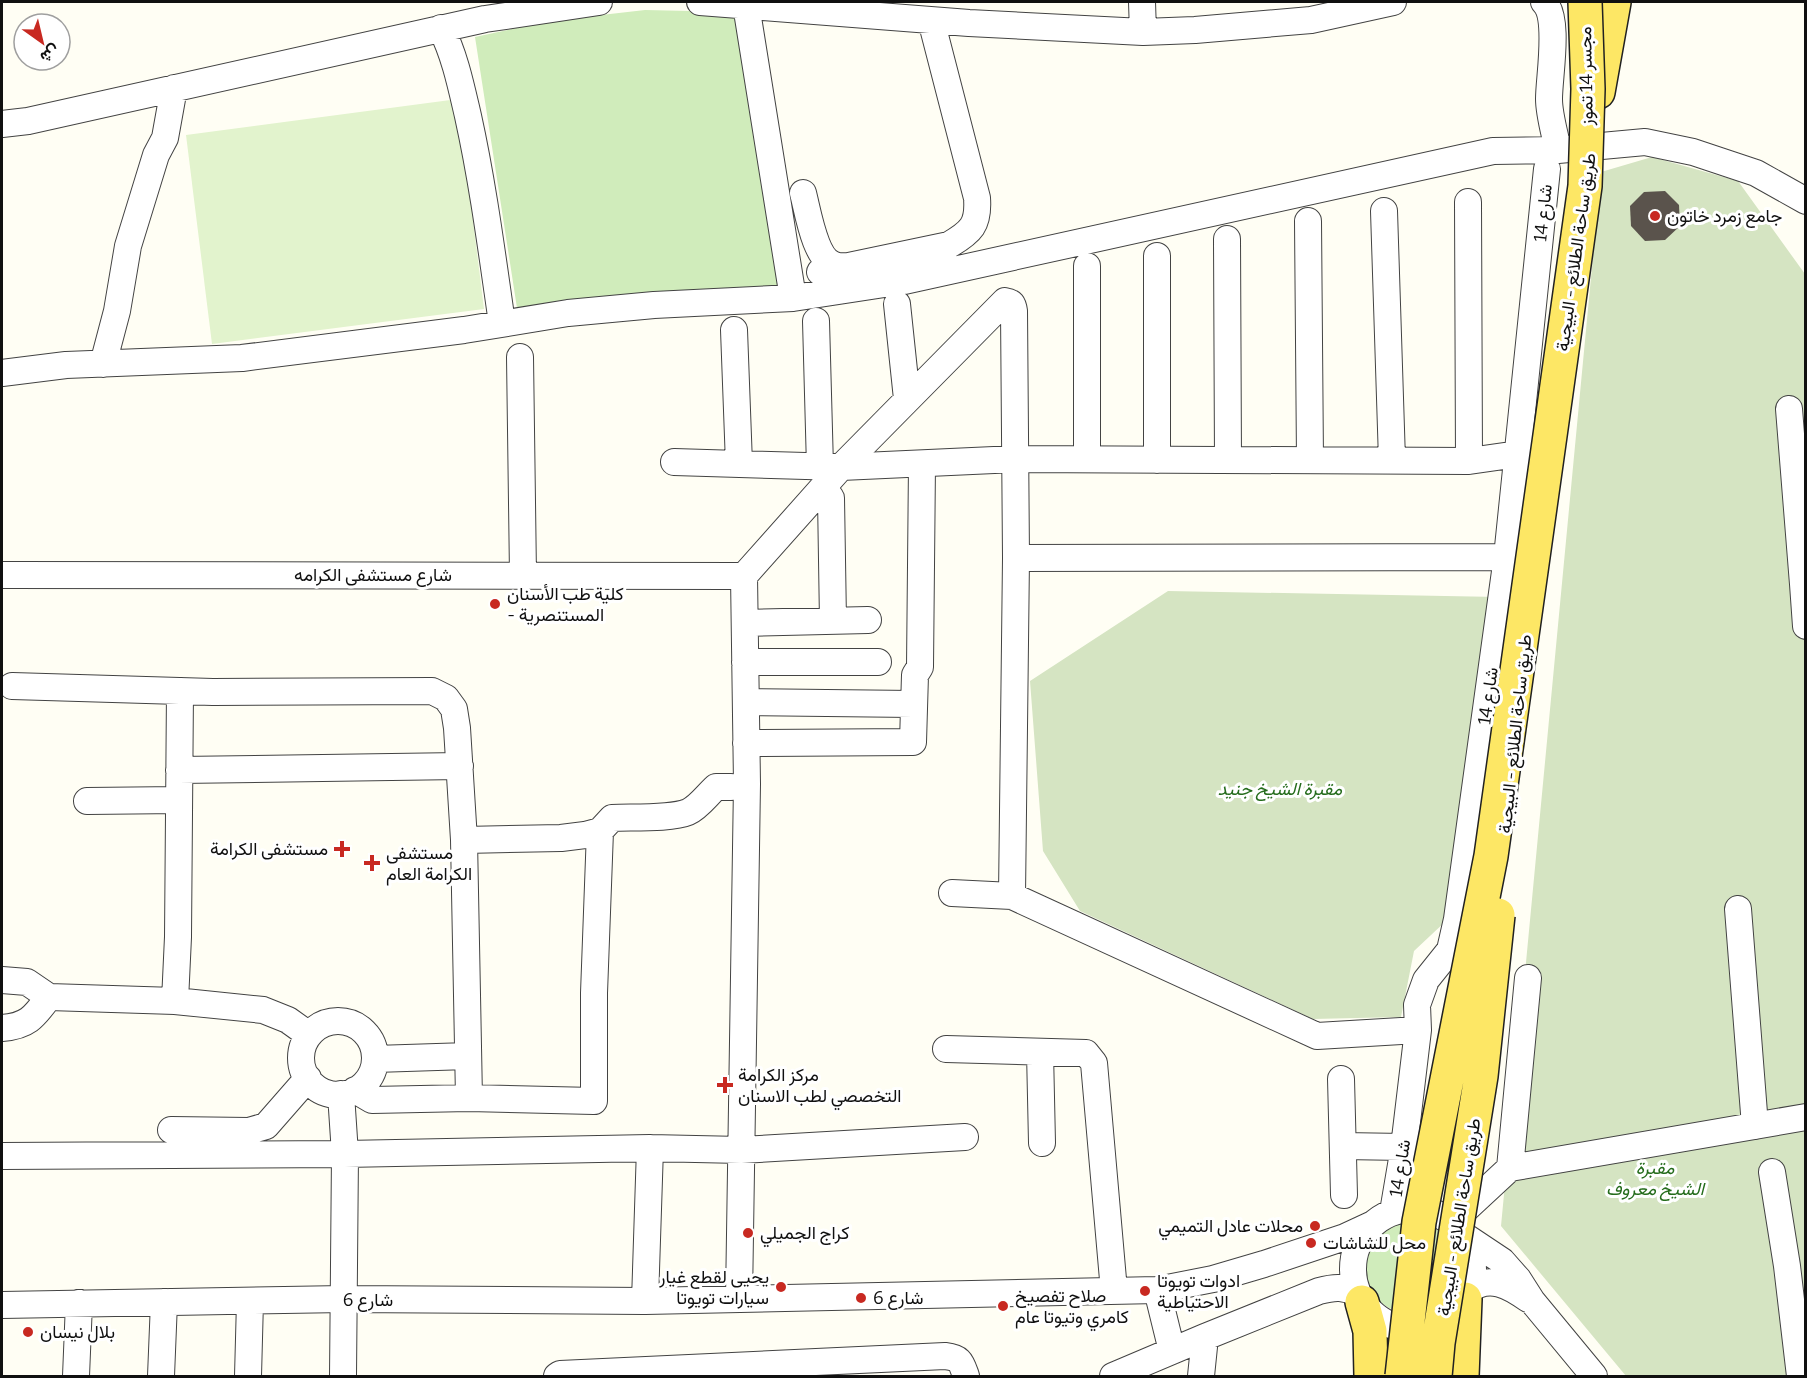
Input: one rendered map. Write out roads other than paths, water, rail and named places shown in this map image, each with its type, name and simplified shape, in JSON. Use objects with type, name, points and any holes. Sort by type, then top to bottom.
[{"type":"main road","name":"مجسر 14 تموز","points":[[1585,2],[1588,89],[1585,186]]},
{"type":"main road","name":"مجسر 14 تموز","points":[[1598,92],[1614,2]]},
{"type":"main road","name":"طريق ساحة الطلائع - البيجية","points":[[1435,1377],[1438,1343],[1484,1055],[1517,706],[1533,567],[1598,92]]},
{"type":"main road","name":"طريق ساحة الطلائع - البيجية","points":[[1402,1377],[1419,1222],[1491,856],[1585,186]]},
{"type":"main road","points":[[1462,1377],[1467,1294]]},
{"type":"main road","points":[[1360,1298],[1370,1331],[1371,1377]]},
{"type":"street","points":[[2,124],[28,122],[485,19],[585,2],[599,2]]},
{"type":"street","points":[[700,2],[931,20],[1143,32],[1311,20],[1393,2]]},
{"type":"street","points":[[1142,2],[1143,32]]},
{"type":"street","name":"شارع 14","points":[[1383,1218],[1404,1147],[1418,1030],[1417,1005],[1426,980],[1450,950],[1457,919],[1507,557],[1553,159],[1549,101],[1553,50],[1548,6],[1544,2]]},
{"type":"street","points":[[746,5],[793,298]]},
{"type":"street","points":[[820,272],[949,245],[966,235],[975,223],[978,210],[977,198],[931,20]]},
{"type":"street","points":[[441,28],[449,43],[458,75],[478,162],[502,323]]},
{"type":"street","points":[[103,364],[117,311],[128,246],[156,155],[165,138],[174,88]]},
{"type":"street","points":[[2,373],[66,365],[242,358],[464,330],[568,313],[654,305],[793,298],[904,281],[1493,152],[1553,159],[1645,142],[1693,152],[1755,173],[1806,201]]},
{"type":"street","points":[[803,193],[816,241],[823,257],[834,265],[850,266]]},
{"type":"street","points":[[1468,202],[1469,461]]},
{"type":"street","points":[[1384,211],[1392,460]]},
{"type":"street","points":[[1308,221],[1310,460]]},
{"type":"street","points":[[1227,239],[1228,460]]},
{"type":"street","points":[[1157,256],[1157,460]]},
{"type":"street","points":[[1087,266],[1087,459]]},
{"type":"street","points":[[739,1299],[746,743],[744,576],[828,474],[1005,301],[1013,304],[1014,311],[1016,459],[1012,896]]},
{"type":"street","points":[[897,304],[907,399]]},
{"type":"street","points":[[816,321],[831,498],[833,621]]},
{"type":"street","points":[[734,330],[739,464]]},
{"type":"street","points":[[520,357],[523,575]]},
{"type":"street","points":[[1789,409],[1806,626]]},
{"type":"street","points":[[674,462],[739,464],[828,474],[922,464],[1016,459],[1469,461],[1518,454]]},
{"type":"street","points":[[746,743],[913,742],[915,675],[920,667],[922,464]]},
{"type":"street","points":[[1016,558],[1507,557]]},
{"type":"street","name":"شارع مستشفى الكرامه","points":[[2,575],[744,576]]},
{"type":"street","points":[[745,623],[868,620]]},
{"type":"street","points":[[745,662],[878,662]]},
{"type":"street","points":[[12,687],[180,691],[432,691],[446,698],[454,709],[460,766],[464,840],[469,1098]]},
{"type":"street","points":[[175,1001],[178,937],[180,691]]},
{"type":"street","points":[[746,702],[913,704]]},
{"type":"street","points":[[179,770],[460,766]]},
{"type":"street","points":[[464,840],[561,838],[585,835],[600,831],[612,818],[687,812],[716,787],[731,787]]},
{"type":"street","points":[[87,801],[179,800]]},
{"type":"street","points":[[348,1092],[372,1100],[469,1098],[594,1101],[594,993],[600,831]]},
{"type":"street","points":[[952,893],[1012,896],[1317,1036],[1418,1030]]},
{"type":"street","points":[[1738,909],[1755,1126]]},
{"type":"street","points":[[1456,1227],[1510,1168],[1528,978]]},
{"type":"street","points":[[2,980],[27,982],[49,997],[175,1001],[263,1010],[288,1020],[309,1035]]},
{"type":"street","points":[[2,1028],[15,1027],[32,1019],[49,997]]},
{"type":"street","points":[[336,1021],[351,1022],[364,1031],[373,1043],[375,1059],[372,1073],[362,1086],[348,1092],[333,1094],[319,1089],[308,1078],[302,1064],[302,1049],[309,1035],[321,1025],[336,1021]]},
{"type":"street","points":[[946,1049],[1086,1053],[1094,1063],[1114,1292]]},
{"type":"street","points":[[1040,1052],[1042,1143]]},
{"type":"street","points":[[375,1059],[468,1056]]},
{"type":"street","points":[[171,1130],[249,1131],[266,1126],[308,1078]]},
{"type":"street","points":[[1341,1079],[1344,1195]]},
{"type":"street","points":[[343,1377],[345,1154],[348,1092]]},
{"type":"street","points":[[1510,1168],[1806,1117]]},
{"type":"street","points":[[2,1156],[345,1154],[650,1148],[741,1150],[965,1137]]},
{"type":"street","points":[[1343,1146],[1404,1147]]},
{"type":"street","points":[[645,1301],[650,1148]]},
{"type":"street","points":[[1772,1172],[1789,1278],[1800,1377]]},
{"type":"street","points":[[1360,1298],[1352,1265],[1355,1250],[1362,1236],[1383,1218],[1413,1209],[1433,1212],[1502,1261],[1594,1377]]},
{"type":"street","name":"شارع 6","points":[[2,1305],[344,1299],[645,1301],[1157,1290],[1214,1279],[1264,1264],[1345,1237],[1383,1218]]},
{"type":"street","points":[[1456,1227],[1465,1238],[1471,1252],[1472,1283],[1467,1294]]},
{"type":"street","points":[[1113,1377],[1205,1337],[1332,1288],[1344,1288],[1360,1298],[1375,1316],[1390,1325],[1408,1329],[1425,1328],[1442,1322],[1455,1312],[1476,1284],[1488,1282],[1502,1284],[1532,1301]]},
{"type":"street","points":[[1157,1290],[1172,1351]]},
{"type":"street","points":[[248,1377],[250,1301]]},
{"type":"street","points":[[161,1377],[164,1302]]},
{"type":"street","points":[[76,1377],[79,1303]]},
{"type":"street","points":[[1201,1377],[1205,1337]]},
{"type":"street","points":[[557,1377],[560,1374],[673,1372],[945,1356],[956,1357],[962,1363],[966,1377]]},
{"type":"place","name":"جامع زمرد خاتون","points":[[1655,216]]},
{"type":"place","name":"كلية طب الأسنان - المستنصرية","points":[[495,604]]},
{"type":"place","name":"مستشفى الكرامة","points":[[342,849]]},
{"type":"place","name":"مستشفى الكرامة العام","points":[[372,863]]},
{"type":"place","name":"مركز الكرامة التخصصي لطب الاسنان","points":[[725,1085]]},
{"type":"place","name":"محلات عادل التميمي","points":[[1315,1226]]},
{"type":"place","name":"كراج الجميلي","points":[[748,1233]]},
{"type":"place","name":"محل للشاشات","points":[[1311,1243]]},
{"type":"place","name":"يحيى لقطع غيار سيارات تويوتا","points":[[781,1287]]},
{"type":"place","name":"ادوات تويوتا الاحتياطية","points":[[1145,1291]]},
{"type":"place","name":"شارع 6","points":[[861,1298]]},
{"type":"place","name":"صلاح تفصيخ كامري وتيوتا عام","points":[[1003,1306]]},
{"type":"place","name":"بلال نيسان","points":[[28,1332]]},
{"type":"park label","name":"مقبرة الشيخ جنيد","points":[[1280,789]]},
{"type":"park label","name":"مقبرة الشيخ معروف","points":[[1655,1178]]}]
